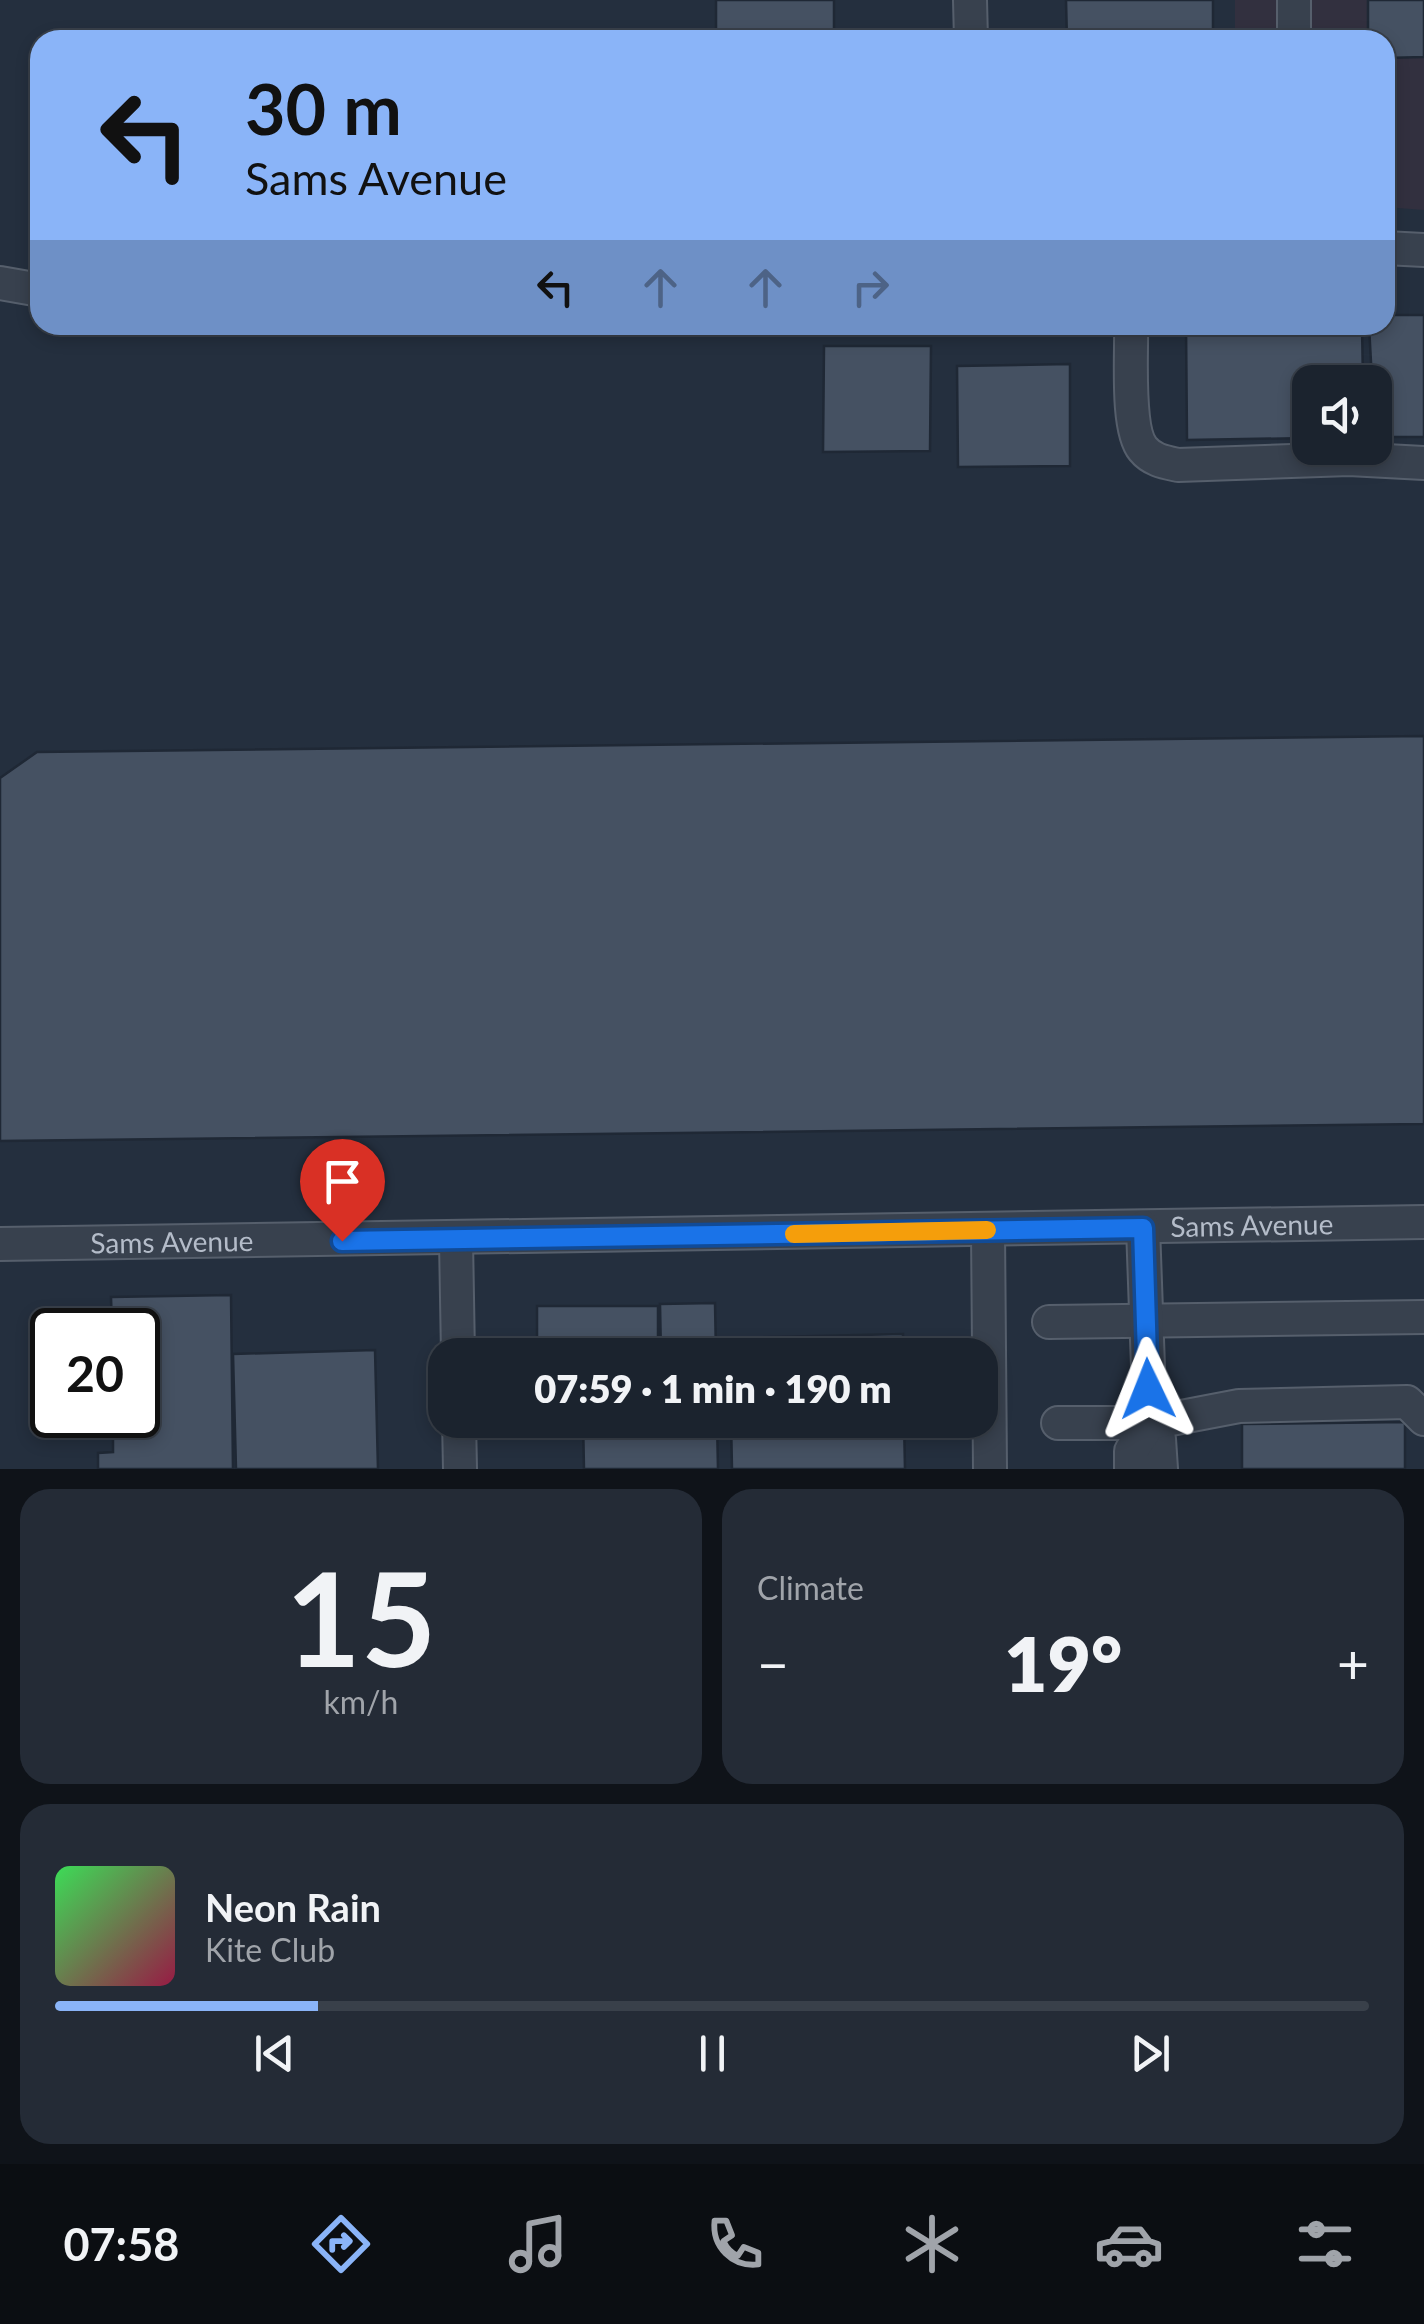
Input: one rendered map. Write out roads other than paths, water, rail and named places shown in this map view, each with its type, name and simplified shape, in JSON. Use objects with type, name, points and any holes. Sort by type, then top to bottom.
[{"type":"street","points":[[970,0],[971,30]]},
{"type":"street","points":[[1294,0],[1294,30]]},
{"type":"street","points":[[1395,249],[1424,250]]},
{"type":"street","points":[[0,283],[30,288]]},
{"type":"street","points":[[1131,335],[1134,425],[1145,452],[1159,461],[1178,465],[1349,459],[1424,463]]},
{"type":"street","name":"Sams Avenue","points":[[0,1244],[456,1240],[1424,1222]]},
{"type":"street","points":[[1143,1228],[1150,1422],[1159,1439],[1161,1469]]},
{"type":"street","points":[[988,1230],[990,1469]]},
{"type":"street","points":[[456,1240],[458,1338]]},
{"type":"street","points":[[1048,1322],[1424,1317]]},
{"type":"street","points":[[1058,1423],[1150,1422],[1239,1406],[1407,1402],[1424,1419]]},
{"type":"street","points":[[1131,1469],[1131,1451],[1150,1422]]},
{"type":"street","points":[[460,1438],[460,1469]]}]
